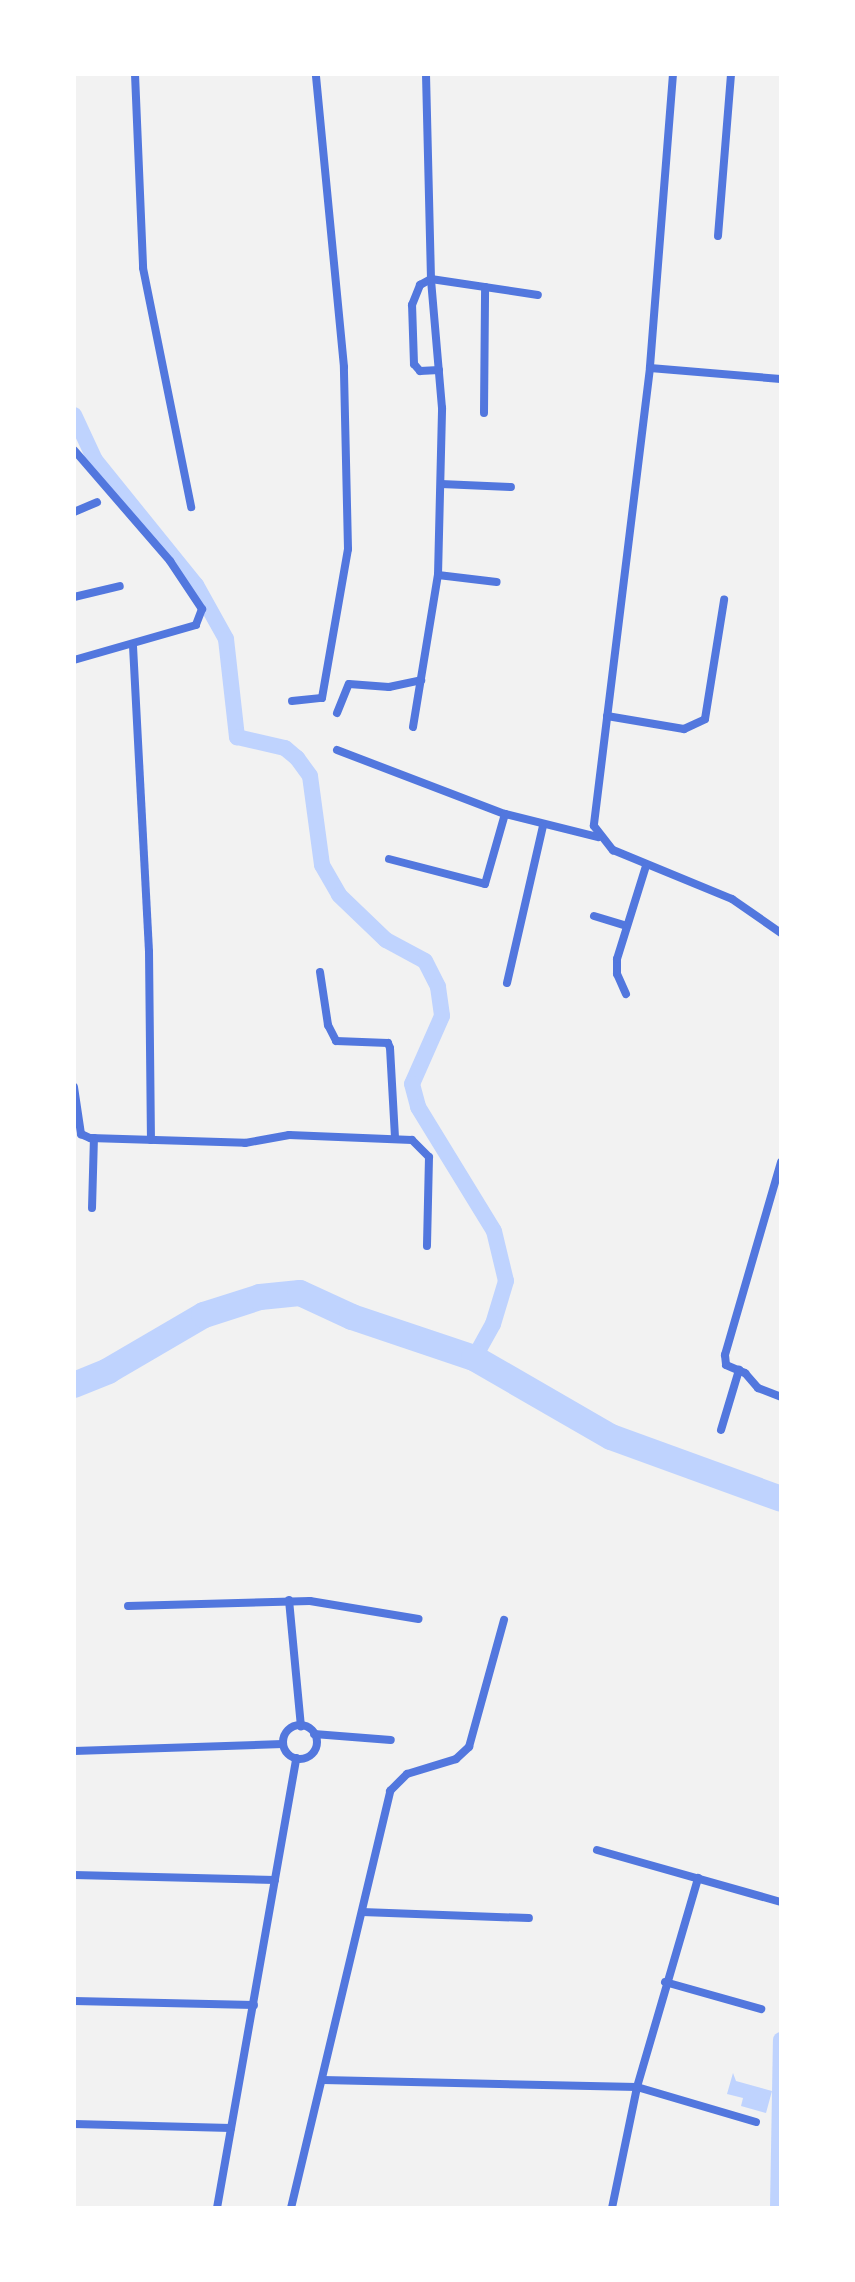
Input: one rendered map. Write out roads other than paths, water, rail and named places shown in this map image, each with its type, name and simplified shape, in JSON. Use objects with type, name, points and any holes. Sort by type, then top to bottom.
[{"type":"street","points":[[135,74],[143,268],[191,507]]},
{"type":"street","points":[[292,701],[322,698],[348,549],[344,367],[316,74]]},
{"type":"street","points":[[413,727],[438,575],[441,484],[439,370],[431,279],[426,74]]},
{"type":"street","points":[[598,837],[594,796],[607,716],[650,368],[673,74]]},
{"type":"street","points":[[718,236],[731,74]]},
{"type":"street","points":[[439,370],[420,371],[413,353],[415,292],[431,279],[538,295]]},
{"type":"street","points":[[484,413],[485,287]]},
{"type":"street","points":[[650,368],[781,379]]},
{"type":"street","points":[[74,450],[170,561],[202,609],[196,625],[133,646],[74,660]]},
{"type":"street","points":[[441,484],[511,487]]},
{"type":"street","points":[[74,512],[97,502]]},
{"type":"street","points":[[438,575],[497,582]]},
{"type":"street","points":[[74,597],[120,586]]},
{"type":"street","points":[[607,716],[684,729],[705,719],[724,600]]},
{"type":"street","points":[[133,646],[149,931],[151,1140]]},
{"type":"street","points":[[337,713],[349,684],[394,687],[407,679],[421,680]]},
{"type":"street","points":[[337,750],[505,814],[543,826],[598,837],[646,866],[732,899],[781,933]]},
{"type":"street","points":[[389,859],[485,884],[505,814]]},
{"type":"street","points":[[507,983],[543,826]]},
{"type":"street","points":[[626,994],[616,968],[646,866]]},
{"type":"street","points":[[594,916],[627,926]]},
{"type":"street","points":[[320,972],[328,1025],[336,1041],[388,1043],[395,1137]]},
{"type":"street","points":[[74,1087],[81,1134],[94,1138],[245,1143],[279,1135],[412,1140],[429,1157],[427,1246]]},
{"type":"street","points":[[92,1208],[94,1138]]},
{"type":"street","points":[[781,1162],[725,1355],[726,1365],[739,1370],[758,1388],[781,1397]]},
{"type":"street","points":[[721,1430],[739,1370]]},
{"type":"street","points":[[289,1600],[301,1726]]},
{"type":"street","points":[[128,1606],[289,1600],[419,1619]]},
{"type":"street","points":[[291,2208],[390,1791],[407,1774],[456,1759],[469,1747],[504,1620]]},
{"type":"street","points":[[301,1726],[314,1734],[391,1740]]},
{"type":"street","points":[[283,1744],[289,1730],[301,1726]]},
{"type":"street","points":[[296,1758],[313,1752],[314,1734]]},
{"type":"street","points":[[74,1751],[283,1744],[296,1758]]},
{"type":"street","points":[[217,2208],[296,1758]]},
{"type":"street","points":[[597,1850],[781,1902]]},
{"type":"street","points":[[74,1875],[275,1880]]},
{"type":"street","points":[[612,2208],[637,2087],[665,1982],[698,1878]]},
{"type":"street","points":[[362,1912],[529,1918]]},
{"type":"street","points":[[665,1982],[761,2009]]},
{"type":"street","points":[[74,2001],[254,2005]]},
{"type":"street","points":[[323,2080],[637,2087],[756,2122]]},
{"type":"street","points":[[74,2124],[231,2128]]},
{"type":"water","points":[[733,2073],[736,2081],[772,2091],[766,2113],[741,2106],[743,2098],[727,2094]]},
{"type":"waterway","points":[[74,415],[95,460],[196,585],[226,639],[237,737],[285,748],[297,758],[310,776],[322,865],[339,895],[386,940],[425,961],[438,987],[442,1016],[412,1084],[418,1107],[494,1231],[506,1281],[493,1324],[474,1358]]},
{"type":"waterway","points":[[74,1385],[108,1371],[204,1315],[260,1297],[300,1293],[352,1317],[474,1358],[611,1437],[781,1499]]},
{"type":"waterway","points":[[778,2208],[781,2040]]}]
